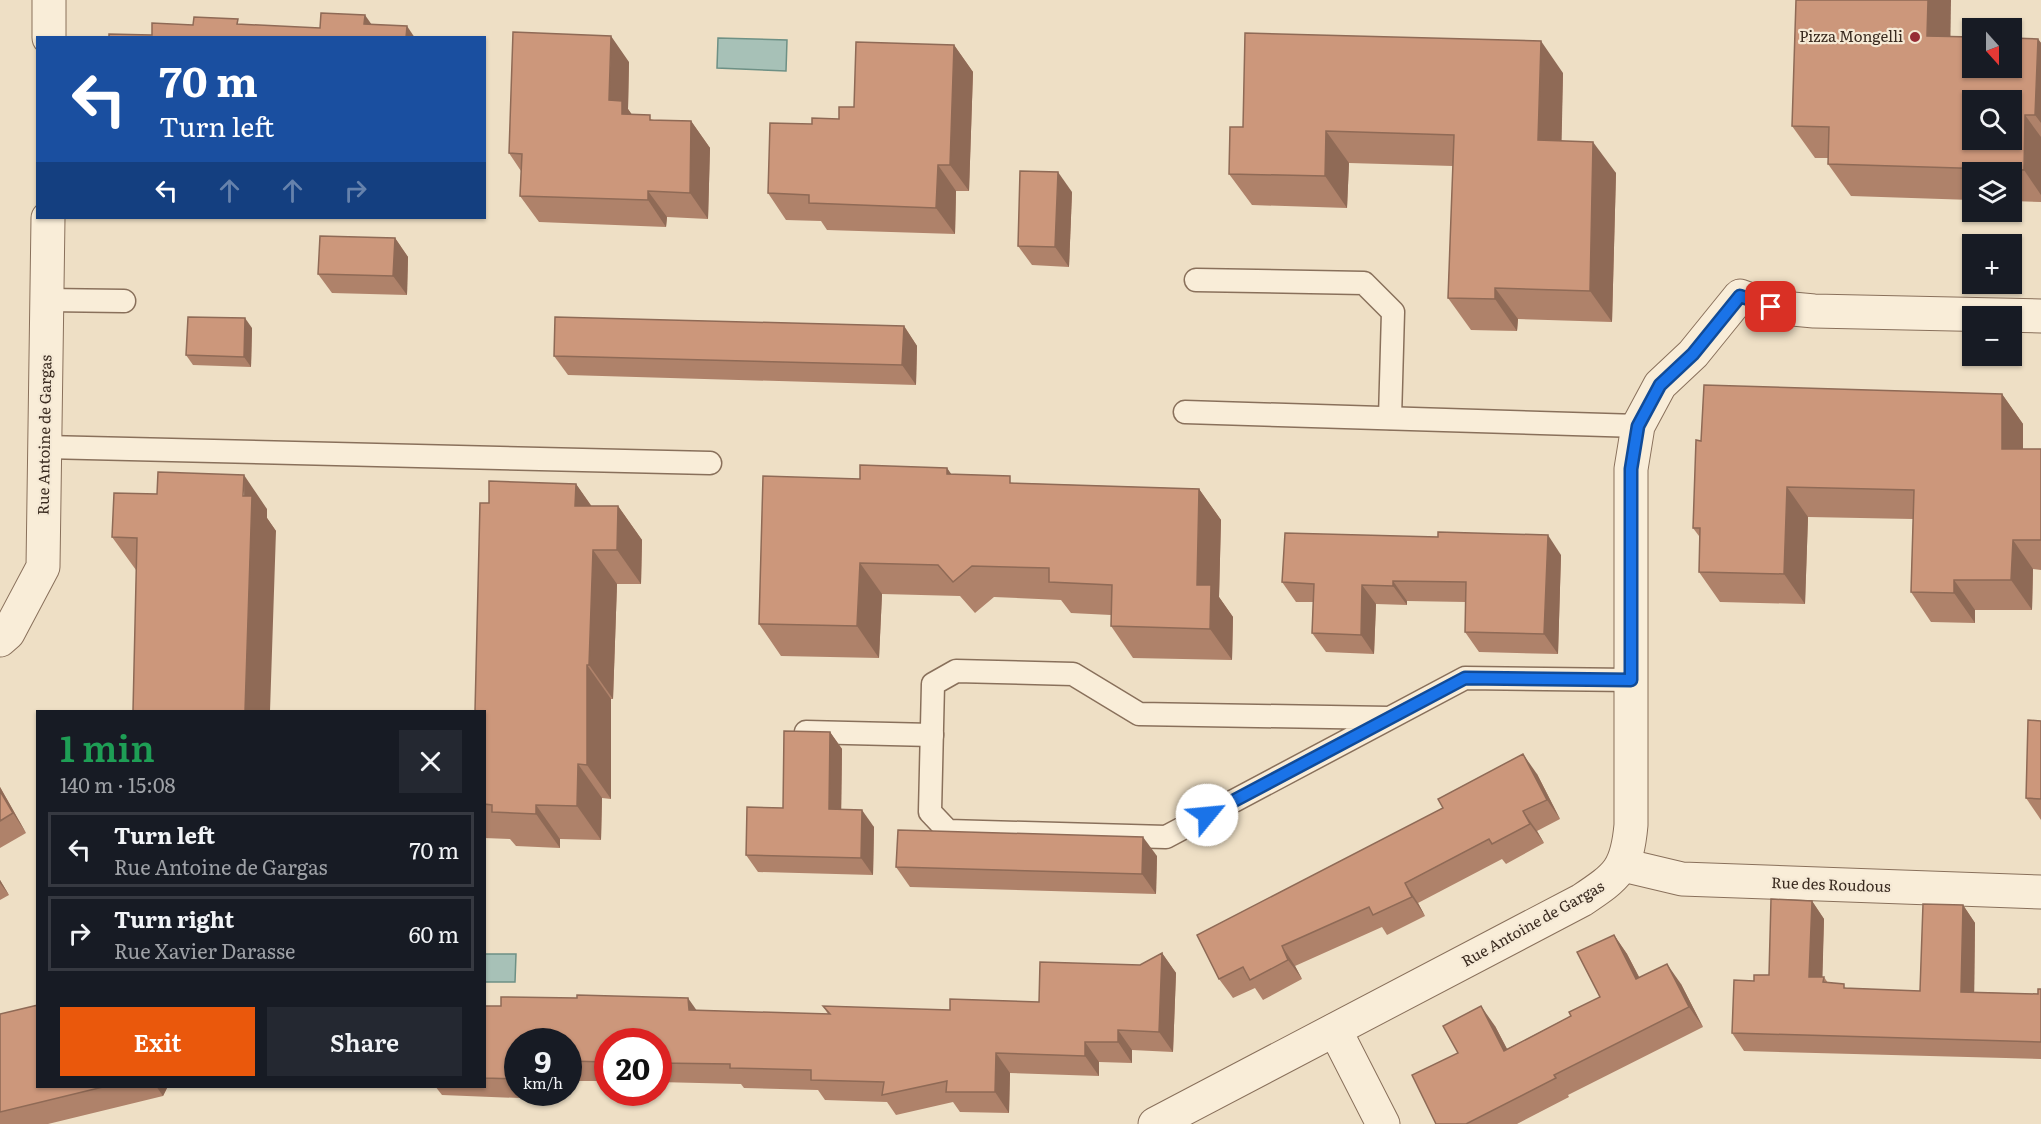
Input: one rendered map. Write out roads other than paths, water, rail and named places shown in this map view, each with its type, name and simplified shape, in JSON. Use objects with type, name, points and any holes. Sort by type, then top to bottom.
[{"type":"street","points":[[49,0],[49,36]]},
{"type":"street","name":"Rue Antoine de Gargas","points":[[0,640],[8,633],[43,567],[48,219]]},
{"type":"street","points":[[1623,865],[1628,850],[1631,825],[1631,469],[1638,426],[1660,385],[1693,354],[1740,296],[1771,307],[1814,311],[2041,316]]},
{"type":"street","name":"Rue Antoine de Gargas","points":[[1155,1124],[1582,900],[1609,882],[1623,865]]},
{"type":"street","name":"Rue des Roudous","points":[[1623,865],[1682,879],[2041,892]]},
{"type":"street","points":[[1335,1030],[1383,1124]]},
{"type":"lane","points":[[1196,280],[1365,283],[1393,312],[1390,418]]},
{"type":"lane","points":[[47,300],[124,301]]},
{"type":"lane","points":[[1185,412],[1638,426]]},
{"type":"lane","points":[[45,447],[710,463]]},
{"type":"lane","points":[[1389,718],[1139,714],[1073,674],[956,670],[933,684],[930,812],[948,831],[1166,837],[1465,678],[1631,680]]},
{"type":"lane","points":[[806,732],[932,735]]},
{"type":"place","name":"Pizza Mongelli","points":[[1915,37]]}]
